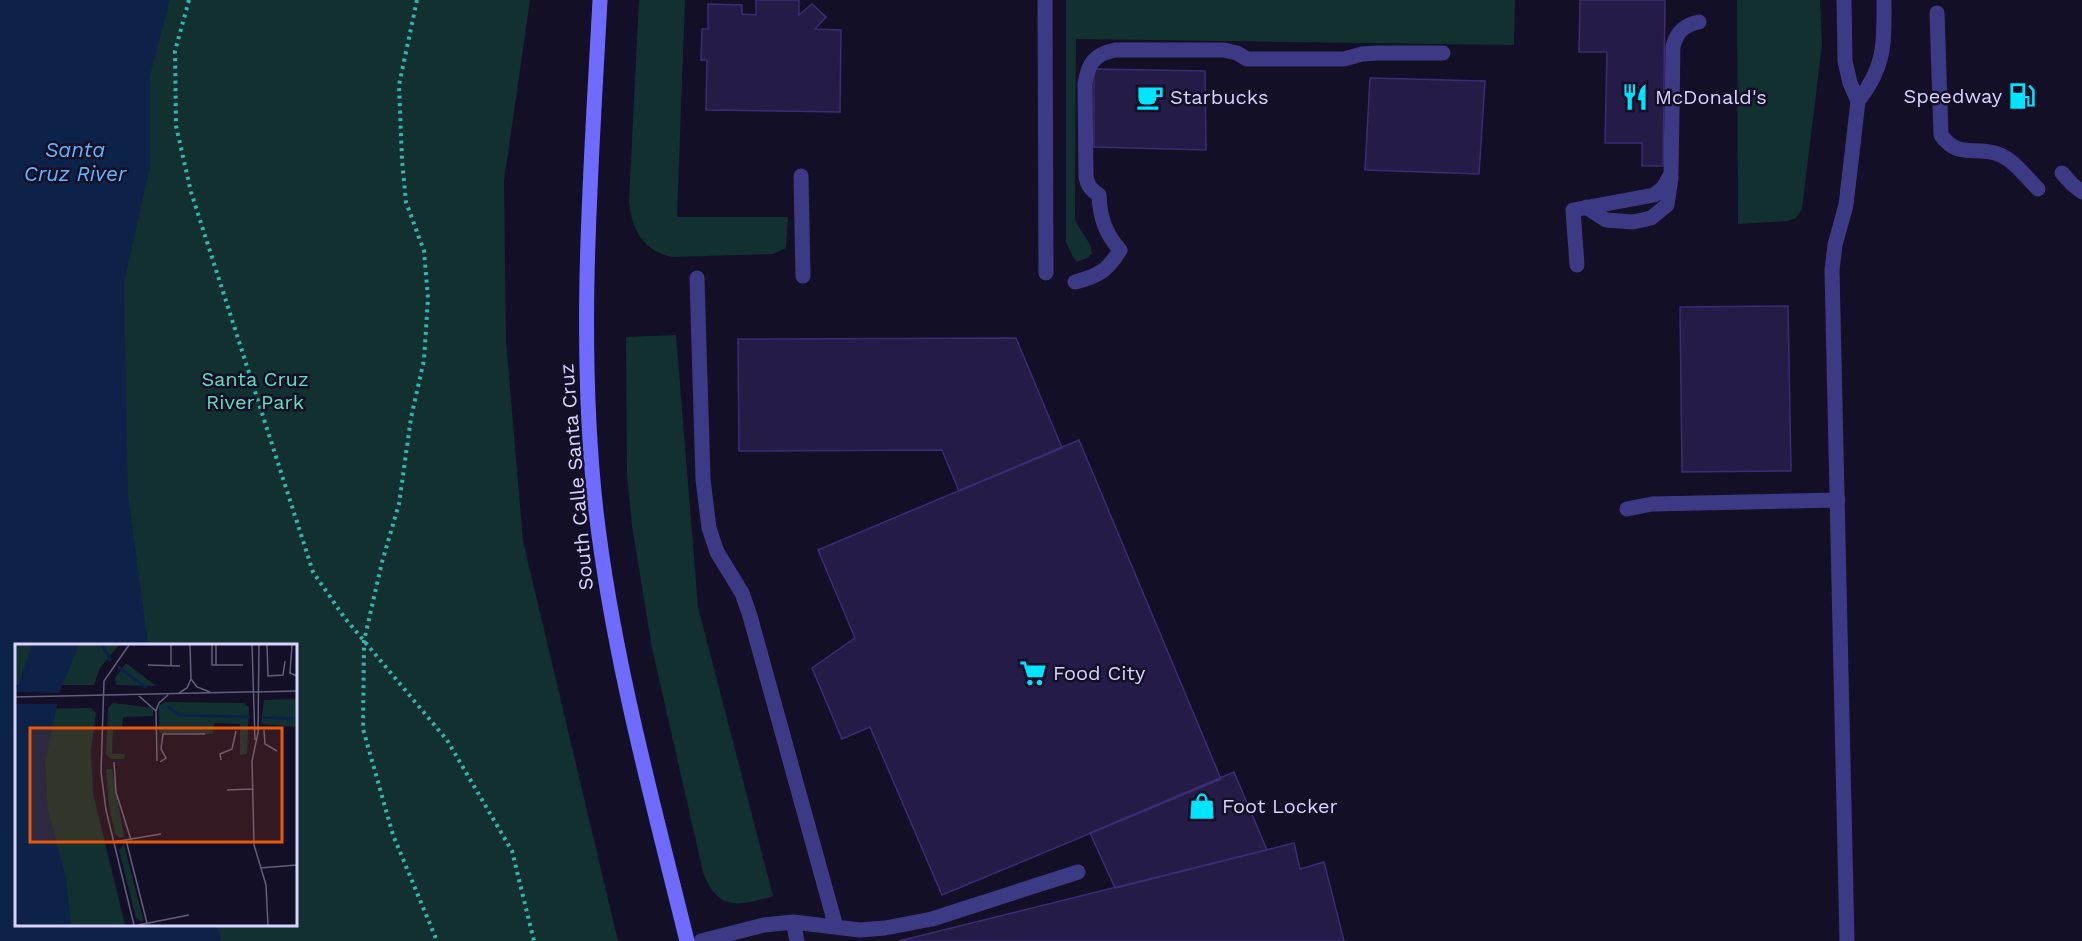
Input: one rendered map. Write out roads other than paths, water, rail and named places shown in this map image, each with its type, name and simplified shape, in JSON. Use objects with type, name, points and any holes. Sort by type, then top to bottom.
[{"type":"street","name":"South Calle Santa Cruz","points":[[600,0],[585,321],[588,405],[596,510],[608,598],[624,679],[687,941]]},
{"type":"lane","points":[[1044,0],[1046,273]]},
{"type":"lane","points":[[1844,0],[1845,62],[1850,83],[1858,101],[1846,205],[1835,246],[1832,270],[1847,941]]},
{"type":"lane","points":[[1858,101],[1871,85],[1880,63],[1884,42],[1884,0]]},
{"type":"lane","points":[[1938,13],[1941,135],[1954,148],[1963,151],[1988,151],[2007,158],[2038,189]]},
{"type":"lane","points":[[1580,208],[1606,220],[1633,222],[1651,218],[1666,205],[1671,174],[1673,46],[1675,37],[1682,29],[1699,22]]},
{"type":"lane","points":[[1075,282],[1102,272],[1112,264],[1120,250],[1109,238],[1102,222],[1099,195],[1087,184],[1086,177],[1085,84],[1087,70],[1093,59],[1103,52],[1115,50],[1224,50],[1237,53],[1247,59],[1344,59],[1377,53],[1443,53]]},
{"type":"lane","points":[[2062,173],[2082,192]]},
{"type":"lane","points":[[1580,208],[1654,195],[1664,188],[1671,174]]},
{"type":"lane","points":[[801,176],[803,276]]},
{"type":"lane","points":[[1577,265],[1580,208]]},
{"type":"lane","points":[[697,278],[703,479],[709,528],[717,552],[742,594],[750,616],[836,927]]},
{"type":"lane","points":[[1626,509],[1652,504],[1838,500]]},
{"type":"lane","points":[[701,941],[764,925],[793,922],[860,930],[910,924],[1078,872]]},
{"type":"lane","points":[[793,922],[797,941]]},
{"type":"water","name":"Santa Cruz River","points":[[0,0],[170,0],[150,75],[150,167],[124,283],[128,494],[148,644],[15,644],[15,926],[217,926],[221,941],[0,941]]},
{"type":"place","name":"Speedway","points":[[2022,96]]},
{"type":"place","name":"Starbucks","points":[[1150,97]]},
{"type":"place","name":"McDonald's","points":[[1635,97]]},
{"type":"place","name":"Food City","points":[[1033,673]]},
{"type":"place","name":"Foot Locker","points":[[1202,806]]},
{"type":"park label","name":"Santa Cruz River Park","points":[[255,390]]}]
